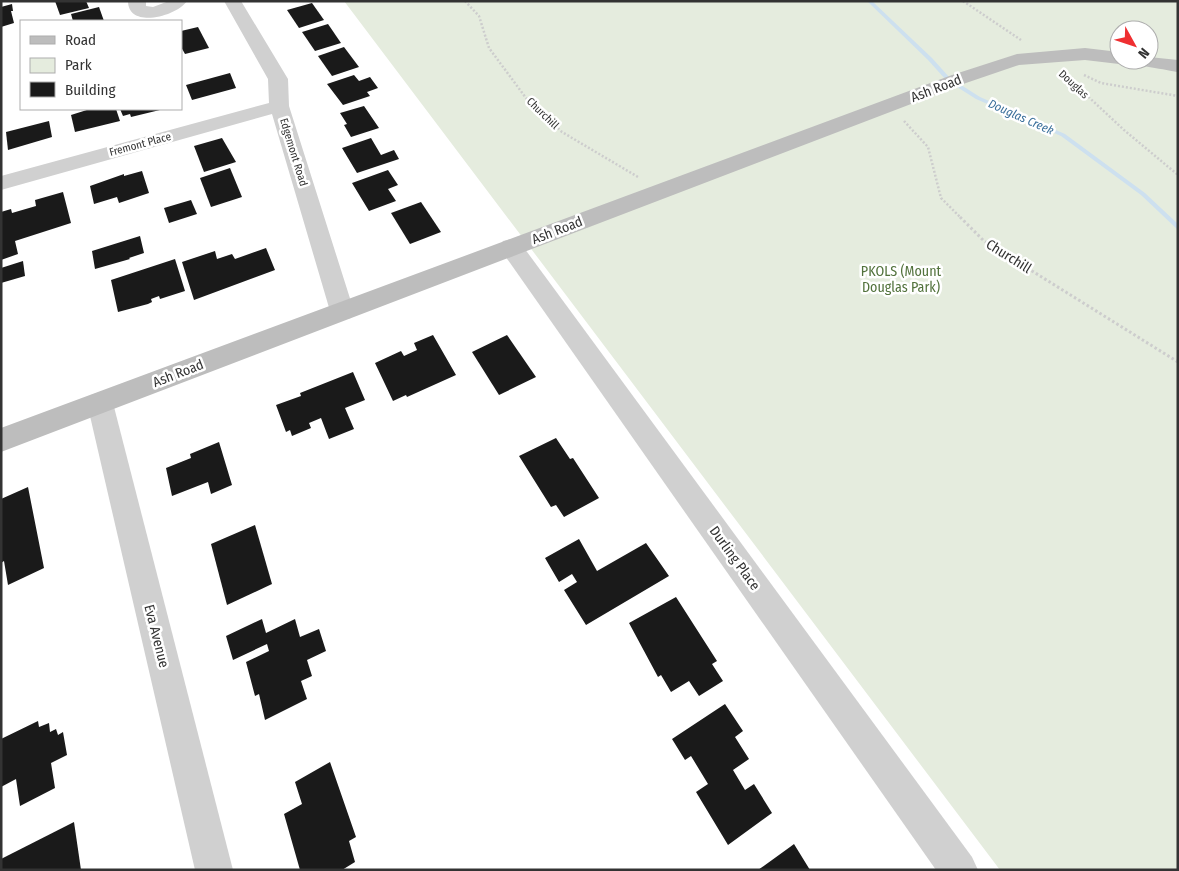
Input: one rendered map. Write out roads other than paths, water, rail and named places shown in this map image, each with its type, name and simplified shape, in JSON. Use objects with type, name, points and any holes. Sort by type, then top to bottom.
[{"type":"main road","name":"Ash Road","points":[[1,440],[959,79],[1017,60],[1085,54],[1109,57]]},
{"type":"main road","points":[[1159,64],[1178,66]]},
{"type":"street","points":[[137,1],[137,8],[153,12],[167,10],[178,1]]},
{"type":"street","name":"Edgemont Road","points":[[232,1],[278,79],[279,106],[342,311]]},
{"type":"street","name":"Fremont Place","points":[[1,183],[279,106]]},
{"type":"street","name":"Durling Place","points":[[511,247],[959,870]]},
{"type":"street","name":"Eva Avenue","points":[[100,403],[214,870]]},
{"type":"waterway","name":"Douglas Creek","points":[[869,1],[930,59],[948,79],[978,98],[1063,135],[1143,194],[1178,228]]},
{"type":"park label","name":"PKOLS (Mount Douglas Park)","points":[[901,280]]}]
